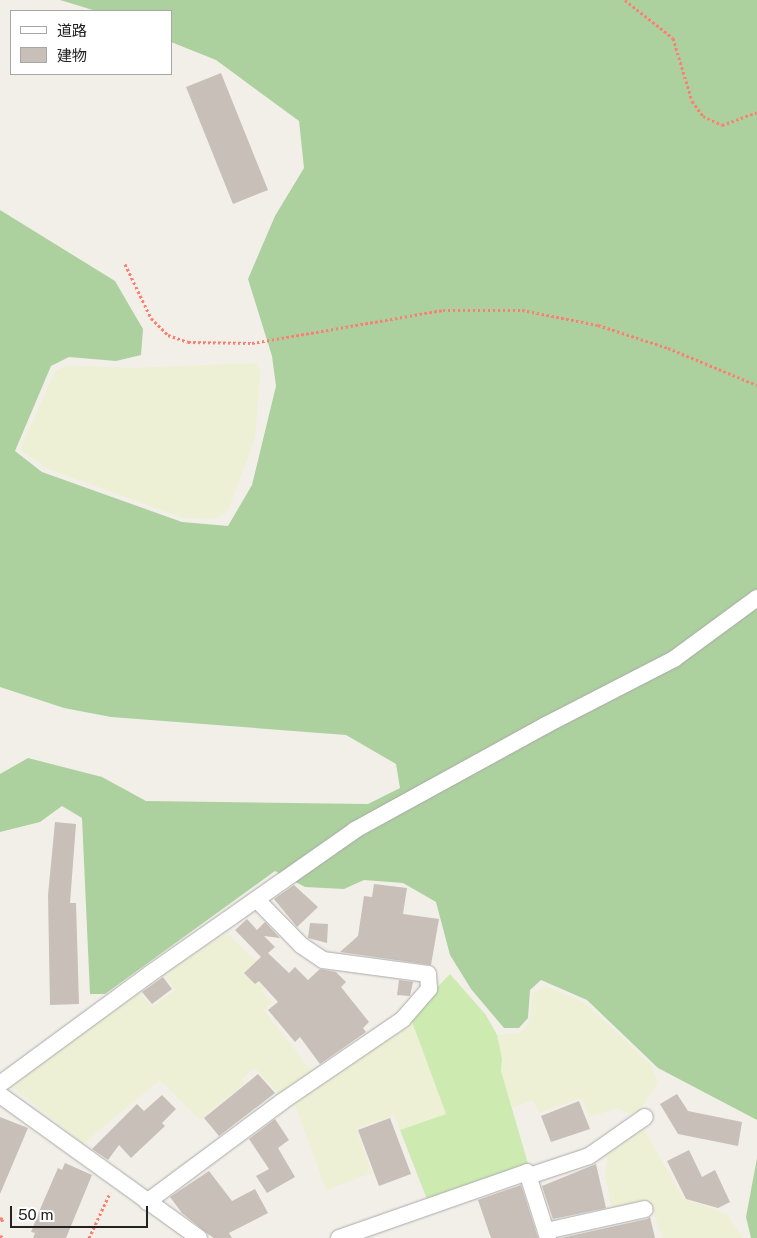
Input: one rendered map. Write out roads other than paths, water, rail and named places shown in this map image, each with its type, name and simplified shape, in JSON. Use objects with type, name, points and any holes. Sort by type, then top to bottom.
[{"type":"street","points":[[0,1084],[356,830],[546,725],[674,659],[757,598]]},
{"type":"street","points":[[147,1202],[283,1102],[403,1019],[428,989],[428,974],[323,960],[302,945],[257,900]]},
{"type":"street","points":[[0,1095],[199,1238]]},
{"type":"street","points":[[529,1176],[590,1156],[645,1116]]},
{"type":"street","points":[[339,1238],[527,1172],[547,1235],[645,1209]]}]
